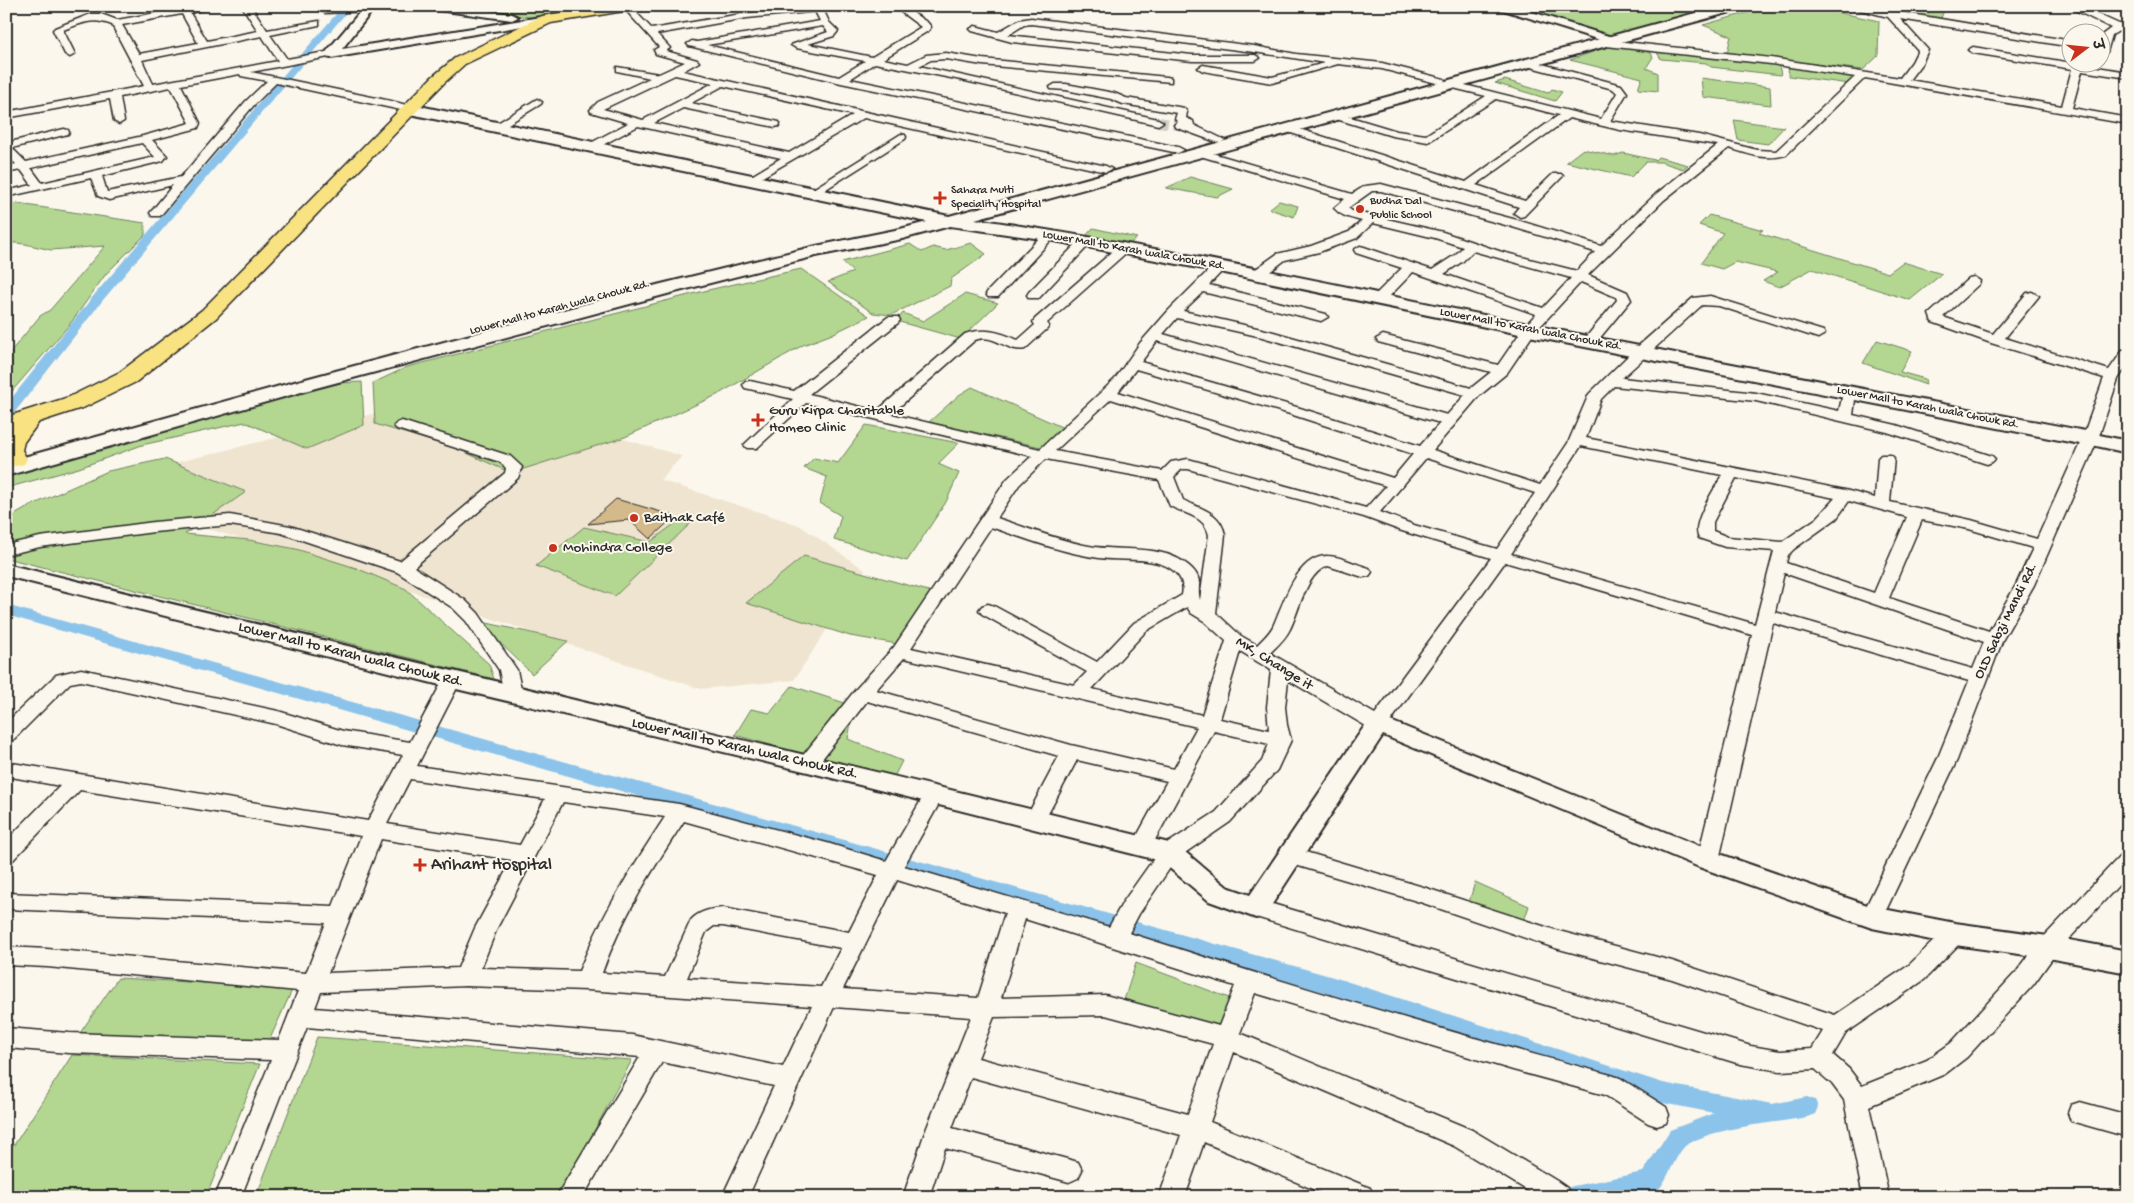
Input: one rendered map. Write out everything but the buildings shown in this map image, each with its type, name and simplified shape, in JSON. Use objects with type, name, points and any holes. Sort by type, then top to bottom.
[{"type":"main road","points":[[9,463],[10,450],[18,422],[77,402],[128,378],[209,314],[438,80],[460,61],[495,42],[547,19],[630,6]]},
{"type":"main road","points":[[412,108],[950,219],[1158,160],[1178,150],[1531,64],[1609,41],[1712,6]]},
{"type":"main road","points":[[755,178],[950,219],[1106,169],[1201,153],[1737,6]]},
{"type":"main road","name":"Lower Mall to Karah wala Chowk Rd.","points":[[9,463],[247,392],[858,236],[950,219],[1258,274],[1589,342],[2090,439]]},
{"type":"street","points":[[140,19],[148,11],[165,6]]},
{"type":"street","points":[[70,54],[58,30],[91,17],[101,17],[116,23],[212,6]]},
{"type":"street","points":[[246,6],[284,63]]},
{"type":"street","points":[[317,6],[322,10],[370,7]]},
{"type":"street","points":[[430,6],[480,14],[547,19]]},
{"type":"street","points":[[650,32],[747,15],[838,6]]},
{"type":"street","points":[[841,80],[926,27],[896,6]]},
{"type":"street","points":[[1496,6],[1609,41],[1862,74],[2128,121]]},
{"type":"street","points":[[1501,6],[1609,41]]},
{"type":"street","points":[[1849,6],[1891,15],[2062,42]]},
{"type":"street","points":[[2071,6],[2128,32]]},
{"type":"street","points":[[331,54],[370,7]]},
{"type":"street","points":[[626,7],[650,32],[678,46],[1178,150]]},
{"type":"street","points":[[818,8],[825,23],[833,31],[832,34],[796,45],[961,77],[1158,122]]},
{"type":"street","points":[[185,11],[204,45]]},
{"type":"street","points":[[1891,15],[1923,50],[1917,63],[1902,82]]},
{"type":"street","points":[[6,115],[331,54],[547,19]]},
{"type":"street","points":[[999,36],[1022,22],[1031,21],[1254,49],[1296,57],[1390,67],[1604,124],[1702,138],[1768,155],[1782,153],[1862,74]]},
{"type":"street","points":[[116,23],[150,88]]},
{"type":"street","points":[[136,58],[316,23]]},
{"type":"street","points":[[791,157],[641,123],[595,110],[602,104],[676,72],[694,62],[659,52],[659,50],[825,23]]},
{"type":"street","points":[[2112,32],[2118,28]]},
{"type":"street","points":[[975,29],[999,36],[1034,41],[1192,58],[1296,57]]},
{"type":"street","points":[[1973,50],[2062,64]]},
{"type":"street","points":[[910,68],[923,60],[938,56],[1167,80]]},
{"type":"street","points":[[961,77],[982,62]]},
{"type":"street","points":[[1203,68],[1272,80],[1338,62]]},
{"type":"street","points":[[1531,64],[1620,89],[1622,93],[1604,124]]},
{"type":"street","points":[[621,69],[662,78]]},
{"type":"street","points":[[2112,71],[2128,75]]},
{"type":"street","points":[[236,72],[412,108]]},
{"type":"street","points":[[676,72],[1106,169]]},
{"type":"street","points":[[2066,110],[2077,72]]},
{"type":"street","points":[[156,213],[182,180],[250,103],[274,80]]},
{"type":"street","points":[[595,145],[721,82]]},
{"type":"street","points":[[6,170],[194,126],[175,84]]},
{"type":"street","points":[[1038,94],[1049,88],[1066,88],[1114,96],[1123,101],[1180,110],[1182,112],[1180,119],[1189,124],[1184,126],[1220,140]]},
{"type":"street","points":[[114,95],[119,121]]},
{"type":"street","points":[[1337,116],[1396,134],[1428,139],[1494,96]]},
{"type":"street","points":[[498,125],[536,102]]},
{"type":"street","points":[[680,104],[775,124]]},
{"type":"street","points":[[755,178],[864,113]]},
{"type":"street","points":[[1468,186],[1566,115]]},
{"type":"street","points":[[1289,129],[1526,205]]},
{"type":"street","points":[[39,187],[24,166],[6,147],[64,132]]},
{"type":"street","points":[[819,190],[901,138]]},
{"type":"street","points":[[9,194],[159,159],[161,156],[144,139]]},
{"type":"street","points":[[1370,514],[1474,393],[1502,370],[1529,330],[1602,251],[1660,197],[1727,144]]},
{"type":"street","points":[[1201,153],[1353,198]]},
{"type":"street","points":[[96,174],[102,194],[109,196],[182,180]]},
{"type":"street","points":[[1513,223],[1526,205],[1557,176]]},
{"type":"street","points":[[1589,342],[1624,300],[1622,295],[1579,276],[1440,236],[1371,219],[1341,210],[1340,208],[1369,188],[1380,187],[1513,223],[1602,251]]},
{"type":"street","points":[[1258,274],[1281,257],[1315,249],[1334,240],[1349,237],[1371,219]]},
{"type":"street","points":[[993,294],[1049,236]]},
{"type":"street","points":[[1034,295],[1085,242]]},
{"type":"street","points":[[1435,274],[1459,258],[1470,246]]},
{"type":"street","points":[[881,415],[976,334],[988,333],[1020,346],[1042,326],[1040,322],[1123,249]]},
{"type":"street","points":[[1360,250],[1545,312]]},
{"type":"street","points":[[808,763],[863,693],[900,651],[1013,482],[1120,382],[1154,336],[1174,313],[1220,267]]},
{"type":"street","points":[[1379,299],[1411,267]]},
{"type":"street","points":[[1974,281],[1936,314],[1937,319],[1996,340],[2113,376]]},
{"type":"street","points":[[1200,287],[1321,317]]},
{"type":"street","points":[[1996,340],[2032,296]]},
{"type":"street","points":[[1818,334],[1724,303],[1698,301],[1640,352],[1594,397],[1577,441],[1544,491],[1501,556],[1378,724],[1256,908],[1413,957],[1740,1054],[1767,1061],[1793,1062],[1840,1078],[1936,1067],[1959,1050],[2025,978],[2048,947],[2128,861]]},
{"type":"street","points":[[1174,313],[1265,334],[1474,393]]},
{"type":"street","points":[[752,445],[801,397],[893,320]]},
{"type":"street","points":[[1154,336],[1450,421]]},
{"type":"street","points":[[1383,339],[1502,370]]},
{"type":"street","name":"OLD Sabzi Mandi Rd.","points":[[1872,917],[1947,760],[1994,640],[2025,585],[2090,439],[2113,376],[2128,353]]},
{"type":"street","points":[[1133,364],[1296,411],[1544,491]]},
{"type":"street","points":[[1611,381],[1756,397],[1891,428],[1987,459]]},
{"type":"street","points":[[750,385],[1043,454],[1166,476]]},
{"type":"street","points":[[1845,418],[1849,392]]},
{"type":"street","points":[[1108,393],[1397,484]]},
{"type":"street","points":[[402,426],[505,460],[514,467],[512,475],[403,568]]},
{"type":"street","points":[[2090,439],[2128,447]]},
{"type":"street","points":[[1577,441],[1845,495],[1916,514],[1971,525],[2042,545]]},
{"type":"street","points":[[1882,505],[1886,458]]},
{"type":"street","points":[[1166,476],[1177,465],[1188,464],[1370,514],[1408,528],[1501,556],[1978,677]]},
{"type":"street","points":[[1731,473],[1705,522],[1705,534],[1724,542],[1786,547]]},
{"type":"street","points":[[1166,476],[1176,503],[1204,515],[1217,525],[1207,614]]},
{"type":"street","points":[[1708,860],[1780,554],[1786,547],[1826,520],[1838,508],[1845,495]]},
{"type":"street","points":[[1879,602],[1916,514]]},
{"type":"street","points":[[6,550],[40,542],[154,527],[230,520],[284,529],[403,568],[459,604],[472,616],[508,670],[513,694]]},
{"type":"street","points":[[986,520],[1089,551],[1124,556],[1154,557],[1171,562],[1182,568],[1188,576],[1193,590],[1190,598],[1140,627],[1079,692]]},
{"type":"street","points":[[1259,655],[1282,628],[1290,603],[1302,581],[1317,564],[1328,561],[1363,572]]},
{"type":"street","points":[[1778,565],[1879,602],[1994,640]]},
{"type":"street","name":"Lower Mall to Karah wala Chowk Rd.","points":[[6,570],[452,680],[808,763],[1169,853],[1220,895],[1256,908]]},
{"type":"street","name":"MK, Change it","points":[[1190,598],[1202,614],[1207,616],[1207,614],[1235,640],[1351,710],[1378,724]]},
{"type":"street","points":[[988,610],[1099,671]]},
{"type":"street","points":[[1141,846],[1209,722],[1235,640]]},
{"type":"street","points":[[900,651],[1281,740]]},
{"type":"street","points":[[1123,924],[1169,853],[1223,817],[1270,765],[1281,740],[1277,725],[1276,707],[1280,667]]},
{"type":"street","points":[[6,735],[63,679],[81,675],[278,718],[342,738],[419,743]]},
{"type":"street","points":[[228,1197],[374,830],[452,680]]},
{"type":"street","points":[[863,693],[1071,752],[1179,777]]},
{"type":"street","points":[[1378,724],[1708,860],[1872,917],[1955,934],[2048,947],[2128,962]]},
{"type":"street","points":[[1035,820],[1071,752]]},
{"type":"street","points":[[6,769],[524,854]]},
{"type":"street","points":[[404,771],[679,812],[898,858],[1017,909],[1123,924],[1248,981],[1504,1057],[1611,1086],[1657,1115]]},
{"type":"street","points":[[6,854],[76,782]]},
{"type":"street","points":[[466,977],[486,928],[558,793]]},
{"type":"street","points":[[735,1197],[791,1080],[828,996],[898,858],[934,795]]},
{"type":"street","points":[[588,981],[604,936],[679,812]]},
{"type":"street","points":[[1292,856],[1423,895],[1555,939],[1672,970],[1838,1026]]},
{"type":"street","points":[[6,901],[341,915]]},
{"type":"street","points":[[916,1197],[937,1135],[986,1008],[1017,909]]},
{"type":"street","points":[[672,986],[700,922],[706,918],[723,917],[855,942]]},
{"type":"street","points":[[1838,1026],[1916,973],[1955,934]]},
{"type":"street","points":[[6,956],[314,983],[466,977],[672,986],[986,1008],[1105,1006],[1226,1038],[1463,1138],[1548,1189],[1558,1197]]},
{"type":"street","points":[[1172,1197],[1226,1038],[1248,981]]},
{"type":"street","points":[[300,1017],[632,1044],[656,1051],[791,1080]]},
{"type":"street","points":[[1838,1026],[1840,1078],[1876,1197]]},
{"type":"street","points":[[6,1038],[69,1043],[287,1050]]},
{"type":"street","points":[[569,1197],[656,1051]]},
{"type":"street","points":[[964,1065],[1197,1128],[1361,1197]]},
{"type":"street","points":[[2080,1113],[2128,1126]]},
{"type":"street","points":[[937,1135],[1069,1170]]},
{"type":"shaded area","name":"Mohindra College","points":[[453,394],[499,403],[682,456],[660,480],[799,525],[865,570],[794,680],[701,689],[374,579],[202,527],[134,473]]},
{"type":"green space","points":[[436,6],[605,6],[530,17]]},
{"type":"green space","points":[[1517,6],[1721,6],[1608,40],[1589,30]]},
{"type":"green space","points":[[1771,6],[1808,6],[1879,21],[1878,56],[1863,70],[1727,53],[1731,36],[1703,25]]},
{"type":"green space","points":[[1902,6],[1945,7],[1940,21],[1893,13]]},
{"type":"green space","points":[[1615,44],[1651,53],[1653,57],[1646,68],[1658,73],[1658,91],[1638,89],[1642,78],[1570,60]]},
{"type":"green space","points":[[1656,51],[1779,65],[1781,75],[1711,67],[1706,63],[1661,59]]},
{"type":"green space","points":[[1788,67],[1855,76],[1850,84],[1789,76]]},
{"type":"green space","points":[[1701,78],[1770,87],[1771,105],[1703,97]]},
{"type":"green space","points":[[1505,80],[1548,93],[1552,89],[1562,92],[1555,101],[1495,83]]},
{"type":"green space","points":[[1734,120],[1784,127],[1768,144],[1738,140]]},
{"type":"green space","points":[[1583,149],[1614,156],[1623,153],[1655,160],[1658,157],[1688,165],[1683,169],[1661,162],[1646,162],[1631,177],[1566,162]]},
{"type":"green space","points":[[1190,177],[1233,189],[1217,197],[1166,188]]},
{"type":"green space","points":[[1279,201],[1298,206],[1294,217],[1269,209]]},
{"type":"green space","points":[[6,202],[145,223],[145,235],[106,274],[70,324],[6,398],[6,357],[40,316],[50,310],[105,246],[51,250],[6,242]]},
{"type":"green space","points":[[1709,215],[1763,230],[1759,233],[1888,273],[1903,262],[1942,274],[1910,300],[1812,269],[1779,287],[1763,281],[1778,272],[1735,262],[1722,269],[1701,263],[1723,233],[1699,225]]},
{"type":"green space","points":[[1093,228],[1137,238],[1127,246],[1084,238]]},
{"type":"green space","points":[[971,243],[986,254],[951,279],[950,286],[891,315],[873,313],[828,282],[853,272],[842,262],[910,244],[922,252],[933,247],[946,250]]},
{"type":"green space","points":[[801,269],[869,316],[830,335],[803,345],[717,395],[625,437],[511,473],[460,450],[375,424],[373,383],[407,367],[708,290]]},
{"type":"green space","points":[[965,294],[998,303],[961,339],[896,321],[903,313],[923,321]]},
{"type":"green space","points":[[1877,340],[1912,351],[1900,372],[1925,379],[1926,385],[1863,363]]},
{"type":"green space","points":[[362,382],[364,425],[307,449],[245,422],[142,445],[79,468],[6,488],[6,474],[245,406],[340,383]]},
{"type":"green space","points":[[972,387],[1066,429],[1045,448],[929,422],[959,395]]},
{"type":"green space","points":[[866,425],[959,443],[938,464],[959,473],[946,502],[907,561],[834,540],[841,516],[820,503],[827,477],[804,468],[814,458],[838,463]]},
{"type":"green space","points":[[165,459],[246,492],[185,534],[249,540],[296,549],[356,568],[406,589],[489,664],[494,679],[6,558],[6,520],[30,506],[108,471]]},
{"type":"green space","points":[[681,519],[694,520],[615,596],[536,566],[584,527],[650,542]]},
{"type":"green space","points":[[804,556],[932,592],[904,645],[850,636],[746,603]]},
{"type":"green space","points":[[478,621],[568,641],[532,674]]},
{"type":"green space","points":[[792,686],[854,706],[848,739],[902,761],[893,779],[735,735],[751,709],[770,713]]},
{"type":"green space","points":[[1475,882],[1529,906],[1520,933],[1466,913]]},
{"type":"green space","points":[[1136,963],[1232,999],[1220,1031],[1123,1003]]},
{"type":"green space","points":[[118,978],[293,988],[269,1041],[80,1033]]},
{"type":"green space","points":[[317,1037],[632,1060],[559,1197],[256,1197]]},
{"type":"green space","points":[[72,1055],[260,1064],[206,1197],[6,1197],[6,1145],[14,1145]]},
{"type":"waterway","points":[[6,414],[99,297],[348,6]]},
{"type":"waterway","points":[[6,610],[1330,985],[1663,1093],[1772,1114],[1807,1107]]},
{"type":"waterway","points":[[1573,1197],[1650,1182],[1678,1137],[1718,1122],[1759,1115]]},
{"type":"tunnel","points":[[1158,122],[1179,125]]},
{"type":"place","name":"Sahara Multi Speciality Hospital","points":[[940,198]]},
{"type":"place","name":"Budha Dal Public School","points":[[1360,209]]},
{"type":"place","name":"Guru Kirpa Charitable Homeo Clinic","points":[[758,420]]},
{"type":"place","name":"Baithak Café","points":[[634,518]]},
{"type":"place","name":"Mohindra College","points":[[553,548]]},
{"type":"place","name":"Arihant Hospital","points":[[420,865]]}]
